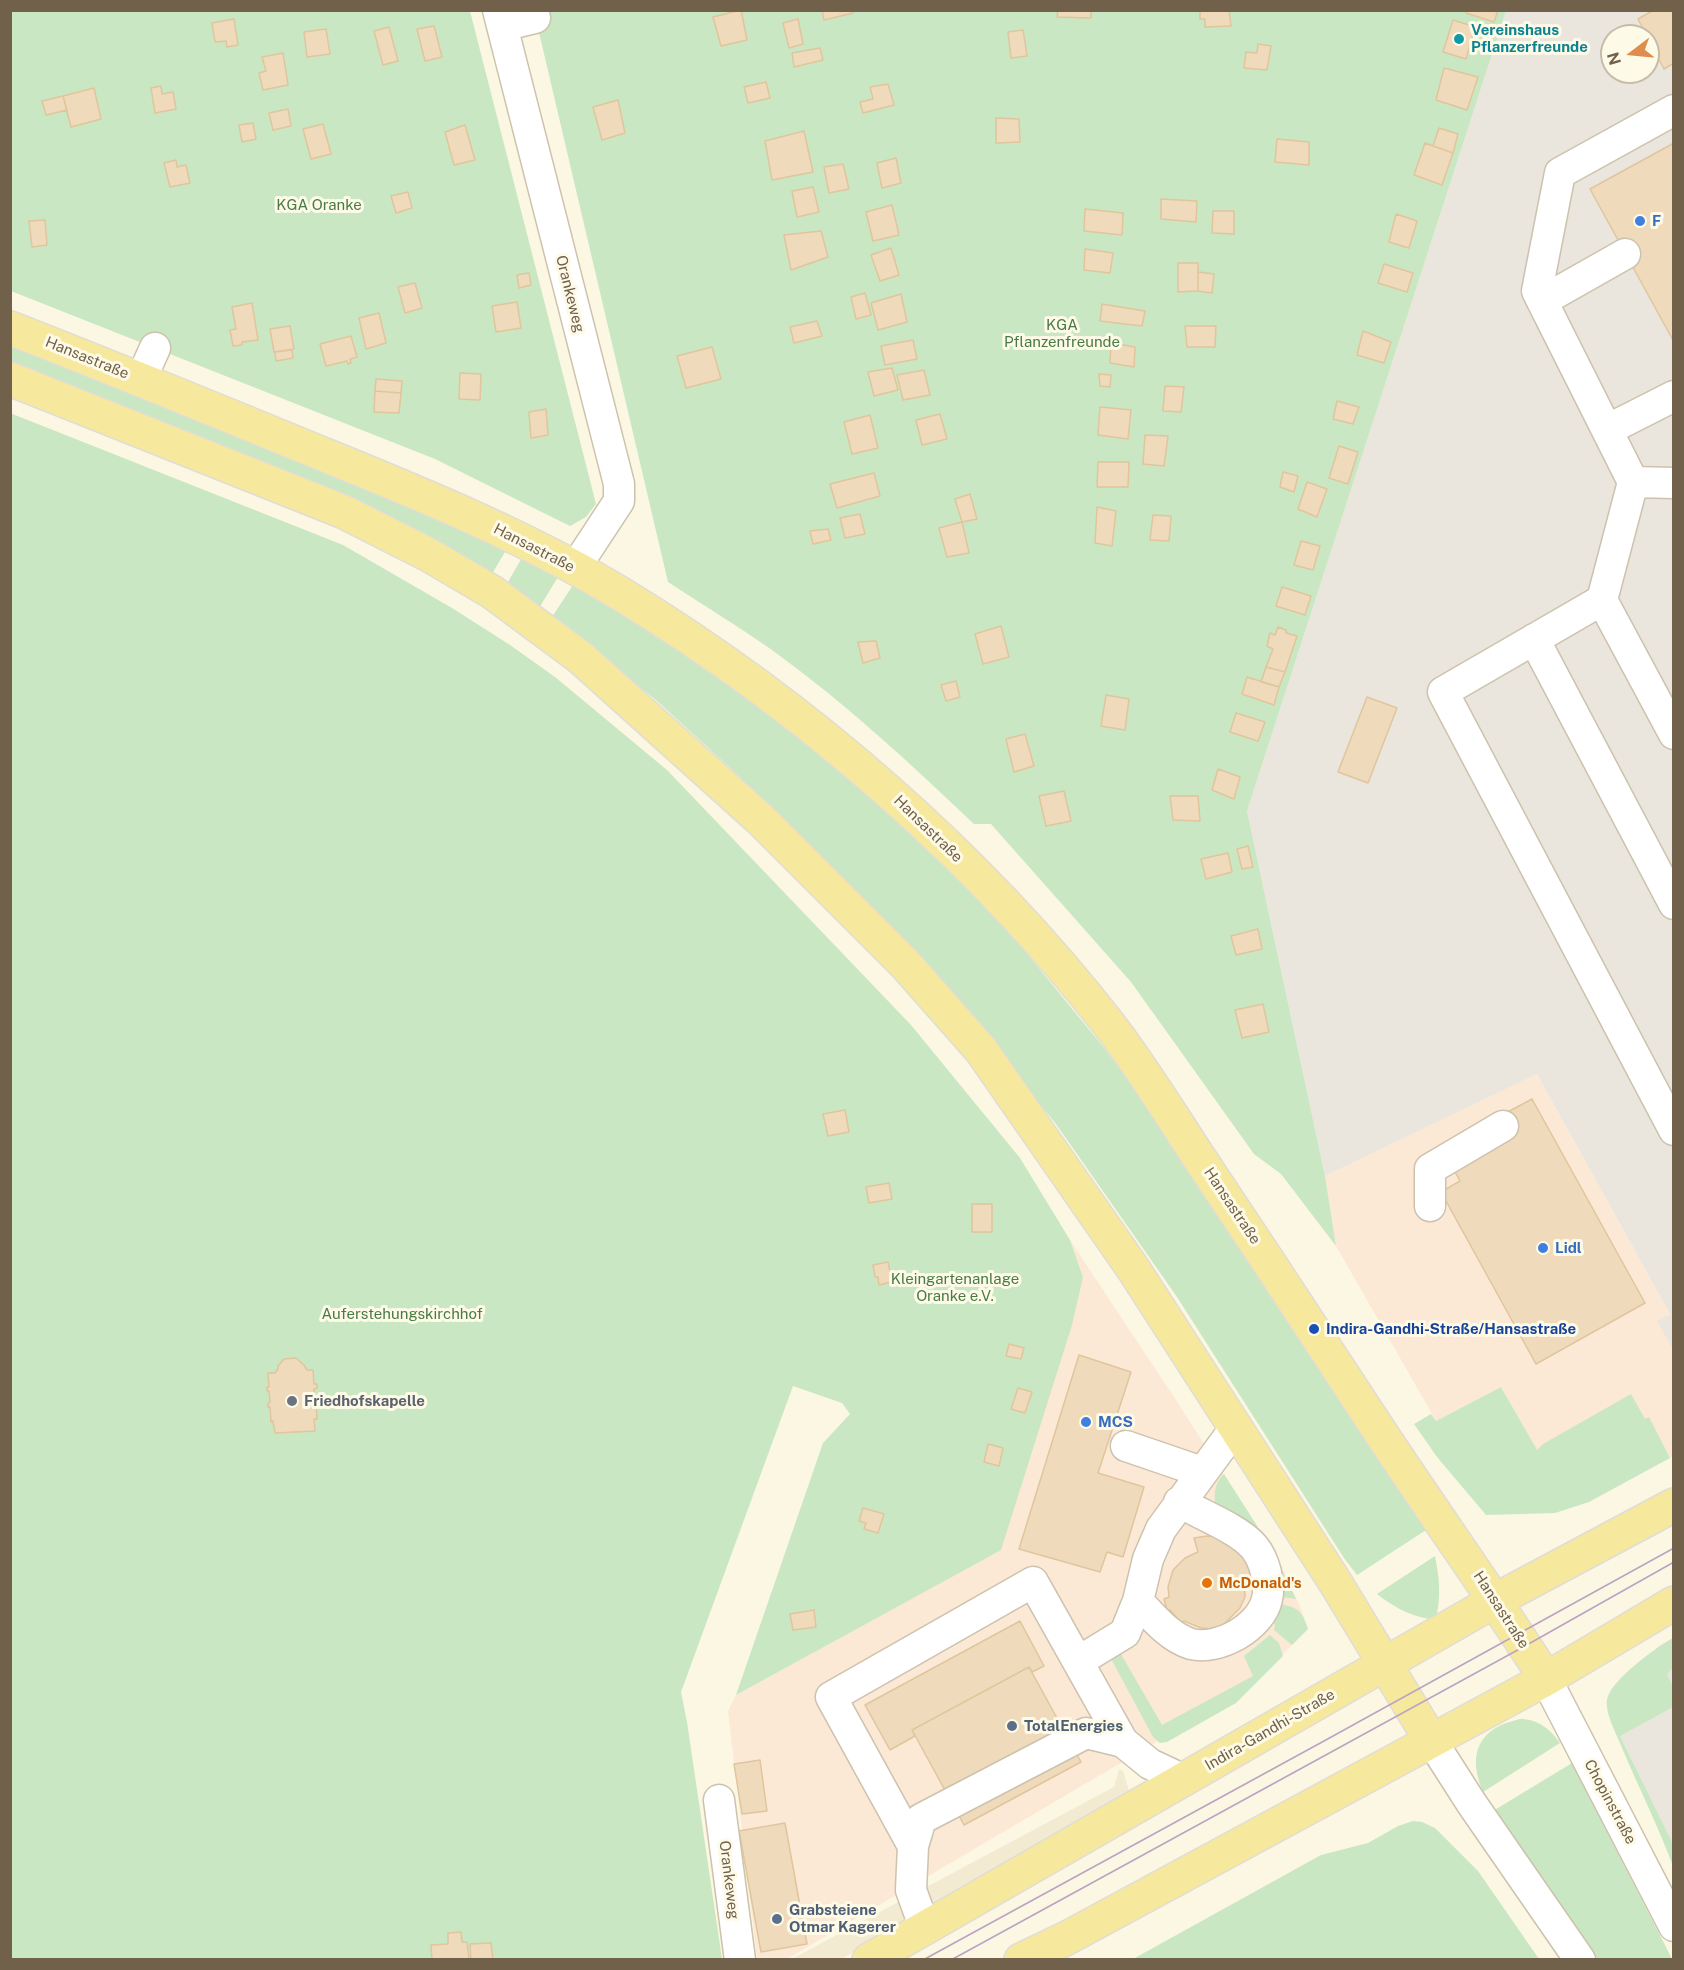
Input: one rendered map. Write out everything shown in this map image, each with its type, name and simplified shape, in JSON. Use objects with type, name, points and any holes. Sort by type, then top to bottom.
[{"type":"main road","name":"Hansastraße","points":[[10,328],[141,379],[433,499],[575,568],[624,596],[697,644],[803,719],[906,807],[1024,923],[1112,1029],[1373,1421],[1496,1600],[1546,1679]]},
{"type":"main road","points":[[10,379],[344,512],[429,555],[492,592],[581,658],[761,820],[906,965],[981,1050],[1134,1270],[1236,1426],[1386,1664],[1431,1740]]},
{"type":"main road","name":"Indira-Gandhi-Straße","points":[[869,1959],[1496,1600],[1674,1505]]},
{"type":"main road","points":[[1021,1959],[1077,1932],[1546,1679],[1674,1603]]},
{"type":"street","points":[[500,18],[535,18]]},
{"type":"street","name":"Orankeweg","points":[[500,18],[619,484],[619,501],[575,568]]},
{"type":"street","points":[[1674,111],[1560,173],[1538,291],[1633,482],[1602,600],[1674,734]]},
{"type":"street","points":[[1542,301],[1625,254]]},
{"type":"street","points":[[141,379],[155,348]]},
{"type":"street","points":[[1607,430],[1674,396]]},
{"type":"street","points":[[1633,482],[1674,483]]},
{"type":"street","points":[[1602,600],[1443,692],[1674,1130]]},
{"type":"street","points":[[1534,639],[1674,904]]},
{"type":"street","points":[[1431,1206],[1430,1169],[1503,1126]]},
{"type":"street","points":[[1078,1661],[1125,1633],[1138,1601],[1148,1559],[1161,1529],[1236,1426]]},
{"type":"street","points":[[1126,1446],[1202,1472]]},
{"type":"street","points":[[1138,1601],[1174,1635],[1190,1643],[1210,1646],[1236,1636],[1257,1618],[1267,1599],[1266,1568],[1253,1546],[1234,1531],[1179,1502]]},
{"type":"street","points":[[913,1846],[831,1697],[1033,1582],[1123,1742],[1150,1764],[1184,1780]]},
{"type":"street","name":"Chopinstraße","points":[[1546,1679],[1674,1926]]},
{"type":"street","points":[[925,1929],[911,1890],[913,1846],[921,1819],[1086,1733],[1123,1742]]},
{"type":"street","points":[[1431,1740],[1472,1804],[1580,1959]]},
{"type":"street","name":"Orankeweg","points":[[719,1800],[740,1959]]},
{"type":"shaded area","points":[[1506,11],[1673,11],[1673,1350],[1657,1321],[1670,1314],[1537,1074],[1325,1176],[1247,811]]},
{"type":"shaded area","points":[[1537,1074],[1670,1314],[1658,1322],[1673,1350],[1673,1456],[1670,1458],[1649,1419],[1549,1472],[1501,1387],[1436,1421],[1336,1246],[1325,1176]]},
{"type":"shaded area","points":[[1070,1240],[1273,1551],[1300,1606],[1308,1629],[1250,1687],[787,1959],[757,1959],[728,1711],[736,1695],[1001,1549],[1083,1277]]},
{"type":"shaded area","points":[[1673,1638],[1673,1844],[1610,1716],[1607,1700],[1617,1683],[1659,1646]]},
{"type":"shaded area","points":[[1119,1769],[1123,1771],[1131,1798],[841,1959],[790,1960],[1114,1787]]},
{"type":"green space","name":"KGA Oranke","points":[[10,11],[470,11],[596,504],[586,517],[570,526],[435,459],[11,291]]},
{"type":"green space","name":"KGA Pflanzenfreunde","points":[[534,11],[1506,11],[1247,811],[1325,1176],[1336,1246],[1281,1174],[1254,1154],[1131,982],[991,824],[974,824],[851,712],[799,670],[668,582]]},
{"type":"green space","points":[[10,340],[508,547],[490,577],[11,365]]},
{"type":"green space","name":"Auferstehungskirchhof","points":[[10,413],[343,545],[452,608],[555,677],[667,770],[911,1025],[1020,1158],[1070,1240],[1083,1277],[1072,1325],[1001,1550],[736,1695],[823,1443],[850,1414],[842,1403],[793,1386],[681,1692],[722,1959],[11,1959]]},
{"type":"green space","points":[[523,556],[558,577],[539,608],[505,587]]},
{"type":"green space","points":[[573,585],[643,626],[806,739],[907,825],[1020,945],[1105,1049],[1203,1185],[1418,1512],[1426,1530],[1357,1575],[1177,1297],[1056,1124],[928,968],[738,775],[656,700],[552,617]]},
{"type":"green space","points":[[1501,1387],[1537,1450],[1543,1444],[1631,1394],[1645,1419],[1649,1417],[1670,1458],[1589,1502],[1555,1513],[1486,1515],[1437,1457],[1414,1424],[1431,1414],[1436,1421]]},
{"type":"green space","points":[[1224,1474],[1273,1551],[1296,1599],[1275,1596],[1215,1504],[1216,1488]]},
{"type":"green space","points":[[1435,1556],[1439,1585],[1437,1614],[1429,1619],[1408,1613],[1377,1594]]},
{"type":"green space","points":[[1274,1602],[1297,1610],[1303,1616],[1308,1629],[1292,1645],[1274,1630],[1275,1624],[1269,1618]]},
{"type":"green space","points":[[1270,1635],[1279,1643],[1283,1656],[1236,1703],[1167,1742],[1160,1743],[1153,1737],[1108,1653],[1118,1649],[1162,1725],[1253,1676],[1244,1656]]},
{"type":"green space","points":[[1673,1638],[1673,1668],[1667,1674],[1673,1687],[1673,1707],[1620,1736],[1673,1844],[1673,1866],[1612,1724],[1607,1700],[1616,1683],[1625,1674]]},
{"type":"green space","points":[[1520,1719],[1543,1726],[1560,1743],[1483,1792],[1476,1766],[1480,1745],[1494,1729]]},
{"type":"green space","points":[[1572,1763],[1672,1959],[1594,1959],[1493,1811]]},
{"type":"green space","points":[[1413,1821],[1435,1828],[1478,1871],[1539,1959],[1133,1959],[1321,1855],[1368,1843],[1398,1826]]},
{"type":"building","points":[[741,10],[747,40],[721,46],[713,17]]},
{"type":"building","points":[[822,10],[852,10],[853,13],[824,20]]},
{"type":"building","points":[[1058,10],[1091,10],[1091,18],[1057,17]]},
{"type":"building","points":[[1200,10],[1229,10],[1231,26],[1205,27],[1205,19],[1200,19]]},
{"type":"building","points":[[1467,10],[1498,10],[1494,22],[1466,13]]},
{"type":"building","points":[[1654,10],[1674,10],[1674,63],[1664,69],[1660,61],[1660,24],[1641,24],[1638,19]]},
{"type":"building","points":[[234,19],[238,45],[227,47],[226,41],[215,42],[212,23]]},
{"type":"building","points":[[798,19],[803,44],[789,48],[783,23]]},
{"type":"building","name":"Vereinshaus Pflanzerfreunde","points":[[1453,20],[1475,27],[1466,59],[1443,52]]},
{"type":"building","points":[[434,26],[442,57],[425,61],[417,29]]},
{"type":"building","points":[[389,27],[398,61],[383,65],[374,31]]},
{"type":"building","points":[[326,29],[330,54],[307,57],[304,32]]},
{"type":"building","points":[[1023,30],[1027,56],[1011,58],[1008,32]]},
{"type":"building","points":[[1258,44],[1271,46],[1267,70],[1244,68],[1246,52],[1257,53]]},
{"type":"building","points":[[820,48],[823,60],[794,67],[792,53]]},
{"type":"building","points":[[283,53],[288,85],[263,90],[259,73],[266,71],[262,57]]},
{"type":"building","points":[[1444,68],[1478,77],[1467,110],[1436,100]]},
{"type":"building","points":[[766,82],[770,98],[748,103],[744,87]]},
{"type":"building","points":[[888,84],[894,105],[863,113],[860,102],[873,99],[870,87]]},
{"type":"building","points":[[161,86],[162,94],[173,92],[176,109],[155,113],[151,88]]},
{"type":"building","points":[[94,88],[101,119],[71,127],[63,96]]},
{"type":"building","points":[[63,96],[67,110],[46,115],[42,101]]},
{"type":"building","points":[[618,100],[625,133],[602,140],[593,107]]},
{"type":"building","points":[[288,109],[291,126],[273,130],[269,113]]},
{"type":"building","points":[[996,118],[1019,119],[1020,142],[996,143]]},
{"type":"building","points":[[253,123],[256,139],[242,142],[239,125]]},
{"type":"building","points":[[323,124],[331,154],[311,159],[303,129]]},
{"type":"building","points":[[465,125],[475,160],[454,165],[445,132]]},
{"type":"building","points":[[1439,128],[1458,134],[1453,153],[1433,146]]},
{"type":"building","points":[[804,131],[813,172],[772,180],[765,141]]},
{"type":"building","points":[[1277,139],[1309,142],[1309,165],[1275,162]]},
{"type":"building","points":[[1425,143],[1453,153],[1442,185],[1414,175]]},
{"type":"building","name":"F","points":[[1674,143],[1674,342],[1590,189]]},
{"type":"building","points":[[896,158],[901,183],[882,188],[877,163]]},
{"type":"building","points":[[176,160],[177,167],[186,165],[190,183],[170,187],[164,163]]},
{"type":"building","points":[[843,164],[849,189],[829,193],[824,167]]},
{"type":"building","points":[[813,187],[819,212],[797,217],[792,191]]},
{"type":"building","points":[[408,192],[412,208],[396,213],[391,196]]},
{"type":"building","points":[[1161,199],[1197,201],[1196,222],[1161,219]]},
{"type":"building","points":[[892,205],[899,235],[873,241],[866,212]]},
{"type":"building","points":[[1085,209],[1123,213],[1122,235],[1084,231]]},
{"type":"building","points":[[1213,211],[1234,211],[1234,234],[1212,233]]},
{"type":"building","points":[[1396,214],[1417,221],[1409,248],[1389,242]]},
{"type":"building","points":[[45,220],[47,245],[32,247],[29,221]]},
{"type":"building","points":[[821,231],[828,257],[791,270],[784,235]]},
{"type":"building","points":[[891,248],[899,275],[880,281],[871,255]]},
{"type":"building","points":[[1085,249],[1113,253],[1110,273],[1084,270]]},
{"type":"building","points":[[1178,263],[1198,263],[1198,291],[1178,292]]},
{"type":"building","points":[[1384,264],[1413,273],[1407,292],[1378,283]]},
{"type":"building","points":[[1198,272],[1214,274],[1212,293],[1198,291]]},
{"type":"building","points":[[529,273],[531,285],[519,288],[517,275]]},
{"type":"building","points":[[415,283],[422,308],[405,313],[398,287]]},
{"type":"building","points":[[865,293],[871,315],[856,319],[851,297]]},
{"type":"building","points":[[901,294],[907,322],[878,330],[871,303]]},
{"type":"building","points":[[517,302],[521,328],[496,332],[492,306]]},
{"type":"building","points":[[252,303],[258,340],[233,346],[230,330],[236,329],[232,307]]},
{"type":"building","points":[[1102,304],[1145,311],[1142,326],[1100,321]]},
{"type":"building","points":[[379,313],[386,343],[366,349],[359,318]]},
{"type":"building","points":[[817,321],[822,336],[794,343],[790,327]]},
{"type":"building","points":[[290,326],[294,349],[274,352],[270,329]]},
{"type":"building","points":[[1185,326],[1216,326],[1215,347],[1187,347]]},
{"type":"building","points":[[1363,331],[1391,342],[1384,363],[1357,355]]},
{"type":"building","points":[[351,336],[357,357],[350,359],[351,363],[348,364],[347,361],[326,366],[320,344]]},
{"type":"building","points":[[913,340],[917,359],[885,365],[881,346]]},
{"type":"building","points":[[1111,343],[1135,347],[1134,367],[1110,363]]},
{"type":"building","points":[[712,347],[721,379],[686,388],[677,356]]},
{"type":"building","points":[[292,350],[293,358],[276,361],[275,352]]},
{"type":"building","points":[[892,368],[898,390],[874,396],[868,372]]},
{"type":"building","points":[[924,370],[930,395],[903,400],[897,375]]},
{"type":"building","points":[[460,373],[481,374],[480,400],[459,399]]},
{"type":"building","points":[[1099,374],[1111,375],[1110,387],[1100,386]]},
{"type":"building","points":[[376,379],[402,381],[401,393],[375,391]]},
{"type":"building","points":[[1165,386],[1184,387],[1181,412],[1163,411]]},
{"type":"building","points":[[375,391],[401,393],[399,413],[374,412]]},
{"type":"building","points":[[1337,401],[1359,407],[1353,424],[1333,419]]},
{"type":"building","points":[[1100,407],[1131,410],[1128,439],[1098,435]]},
{"type":"building","points":[[546,409],[548,435],[531,438],[529,412]]},
{"type":"building","points":[[940,414],[947,439],[922,445],[916,420]]},
{"type":"building","points":[[870,415],[878,448],[852,454],[844,422]]},
{"type":"building","points":[[1145,435],[1168,436],[1164,466],[1143,464]]},
{"type":"building","points":[[1339,446],[1358,452],[1348,484],[1329,478]]},
{"type":"building","points":[[1098,462],[1129,462],[1128,487],[1097,487]]},
{"type":"building","points":[[1283,472],[1298,476],[1294,492],[1280,487]]},
{"type":"building","points":[[874,473],[880,496],[837,508],[830,484]]},
{"type":"building","points":[[1307,482],[1327,489],[1317,517],[1298,509]]},
{"type":"building","points":[[970,494],[977,519],[962,522],[955,499]]},
{"type":"building","points":[[1097,507],[1116,511],[1112,546],[1095,543]]},
{"type":"building","points":[[860,514],[865,534],[845,538],[840,518]]},
{"type":"building","points":[[1153,515],[1171,516],[1169,541],[1150,540]]},
{"type":"building","points":[[962,522],[969,553],[947,557],[939,528]]},
{"type":"building","points":[[828,529],[831,540],[813,544],[810,531]]},
{"type":"building","points":[[1301,541],[1320,546],[1313,570],[1294,565]]},
{"type":"building","points":[[1282,587],[1311,596],[1305,615],[1276,606]]},
{"type":"building","points":[[1001,626],[1009,657],[983,664],[975,634]]},
{"type":"building","points":[[1278,627],[1286,630],[1286,633],[1297,636],[1285,672],[1266,667],[1273,649],[1267,646],[1270,633],[1275,635]]},
{"type":"building","points":[[876,641],[880,658],[863,663],[858,642]]},
{"type":"building","points":[[1266,667],[1285,672],[1279,687],[1261,682]]},
{"type":"building","points":[[1247,677],[1279,687],[1274,705],[1242,694]]},
{"type":"building","points":[[956,681],[960,697],[946,701],[941,685]]},
{"type":"building","points":[[1106,695],[1129,699],[1125,730],[1101,726]]},
{"type":"building","points":[[1367,697],[1397,708],[1368,783],[1338,772]]},
{"type":"building","points":[[1236,713],[1265,722],[1258,741],[1230,732]]},
{"type":"building","points":[[1025,734],[1034,766],[1014,772],[1006,739]]},
{"type":"building","points":[[1218,769],[1240,777],[1234,799],[1212,790]]},
{"type":"building","points":[[1064,791],[1071,821],[1046,826],[1039,796]]},
{"type":"building","points":[[1170,796],[1198,796],[1200,821],[1173,820]]},
{"type":"building","points":[[1248,846],[1253,867],[1242,869],[1237,849]]},
{"type":"building","points":[[1228,853],[1232,872],[1206,879],[1201,859]]},
{"type":"building","points":[[1258,929],[1262,949],[1236,955],[1231,936]]},
{"type":"building","points":[[1263,1004],[1269,1032],[1242,1038],[1235,1010]]},
{"type":"building","name":"Lidl","points":[[1532,1099],[1645,1303],[1536,1364],[1441,1192],[1460,1181],[1454,1170],[1504,1114]]},
{"type":"building","points":[[845,1110],[849,1132],[828,1136],[823,1114]]},
{"type":"building","points":[[889,1183],[892,1199],[869,1203],[866,1187]]},
{"type":"building","points":[[972,1204],[992,1204],[992,1232],[972,1232]]},
{"type":"building","points":[[888,1262],[892,1282],[879,1285],[873,1265]]},
{"type":"building","points":[[1009,1344],[1024,1348],[1021,1359],[1006,1356]]},
{"type":"building","name":"MCS","points":[[1079,1355],[1131,1372],[1098,1473],[1144,1487],[1123,1557],[1107,1552],[1100,1572],[1019,1549]]},
{"type":"building","points":[[296,1358],[307,1370],[313,1370],[314,1384],[317,1384],[317,1388],[314,1389],[315,1400],[318,1400],[317,1419],[314,1419],[315,1431],[275,1433],[273,1421],[271,1422],[270,1407],[268,1407],[270,1402],[269,1391],[267,1391],[268,1373],[275,1373],[284,1359]]},
{"type":"building","points":[[1018,1388],[1032,1392],[1025,1413],[1011,1409]]},
{"type":"building","points":[[988,1444],[1003,1448],[999,1466],[984,1462]]},
{"type":"building","points":[[863,1508],[884,1514],[878,1533],[864,1529],[866,1523],[859,1521]]},
{"type":"building","name":"McDonald's","points":[[1220,1537],[1254,1563],[1259,1578],[1244,1581],[1245,1597],[1240,1608],[1223,1625],[1211,1629],[1201,1628],[1184,1621],[1182,1624],[1170,1610],[1167,1610],[1164,1599],[1169,1597],[1168,1587],[1173,1570],[1185,1558],[1198,1552],[1194,1538]]},
{"type":"building","points":[[814,1610],[816,1627],[793,1630],[790,1614]]},
{"type":"building","points":[[1020,1621],[1044,1666],[1032,1672],[1029,1667],[912,1730],[915,1736],[890,1750],[865,1705]]},
{"type":"building","points":[[1029,1667],[1081,1762],[964,1825],[912,1730]]},
{"type":"building","points":[[760,1760],[767,1811],[742,1814],[734,1764]]},
{"type":"building","points":[[785,1823],[807,1944],[761,1952],[739,1831]]},
{"type":"building","points":[[461,1932],[462,1942],[467,1942],[469,1960],[432,1960],[431,1945],[448,1944],[448,1933]]},
{"type":"building","points":[[491,1943],[493,1960],[471,1960],[470,1944]]},
{"type":"tram line","points":[[923,1960],[1674,1548]]},
{"type":"tram line","points":[[951,1960],[1674,1562]]},
{"type":"place","name":"Vereinshaus Pflanzerfreunde","points":[[1459,39]]},
{"type":"place","name":"F","points":[[1640,221]]},
{"type":"place","name":"Lidl","points":[[1543,1248]]},
{"type":"place","name":"Indira-Gandhi-Straße/Hansastraße","points":[[1314,1329]]},
{"type":"place","name":"Friedhofskapelle","points":[[292,1401]]},
{"type":"place","name":"MCS","points":[[1086,1422]]},
{"type":"place","name":"McDonald's","points":[[1207,1583]]},
{"type":"place","name":"TotalEnergies","points":[[1012,1726]]},
{"type":"place","name":"Grabsteiene Otmar Kagerer","points":[[777,1919]]},
{"type":"park label","name":"Kleingartenanlage Oranke e.V.","points":[[955,1288]]}]
